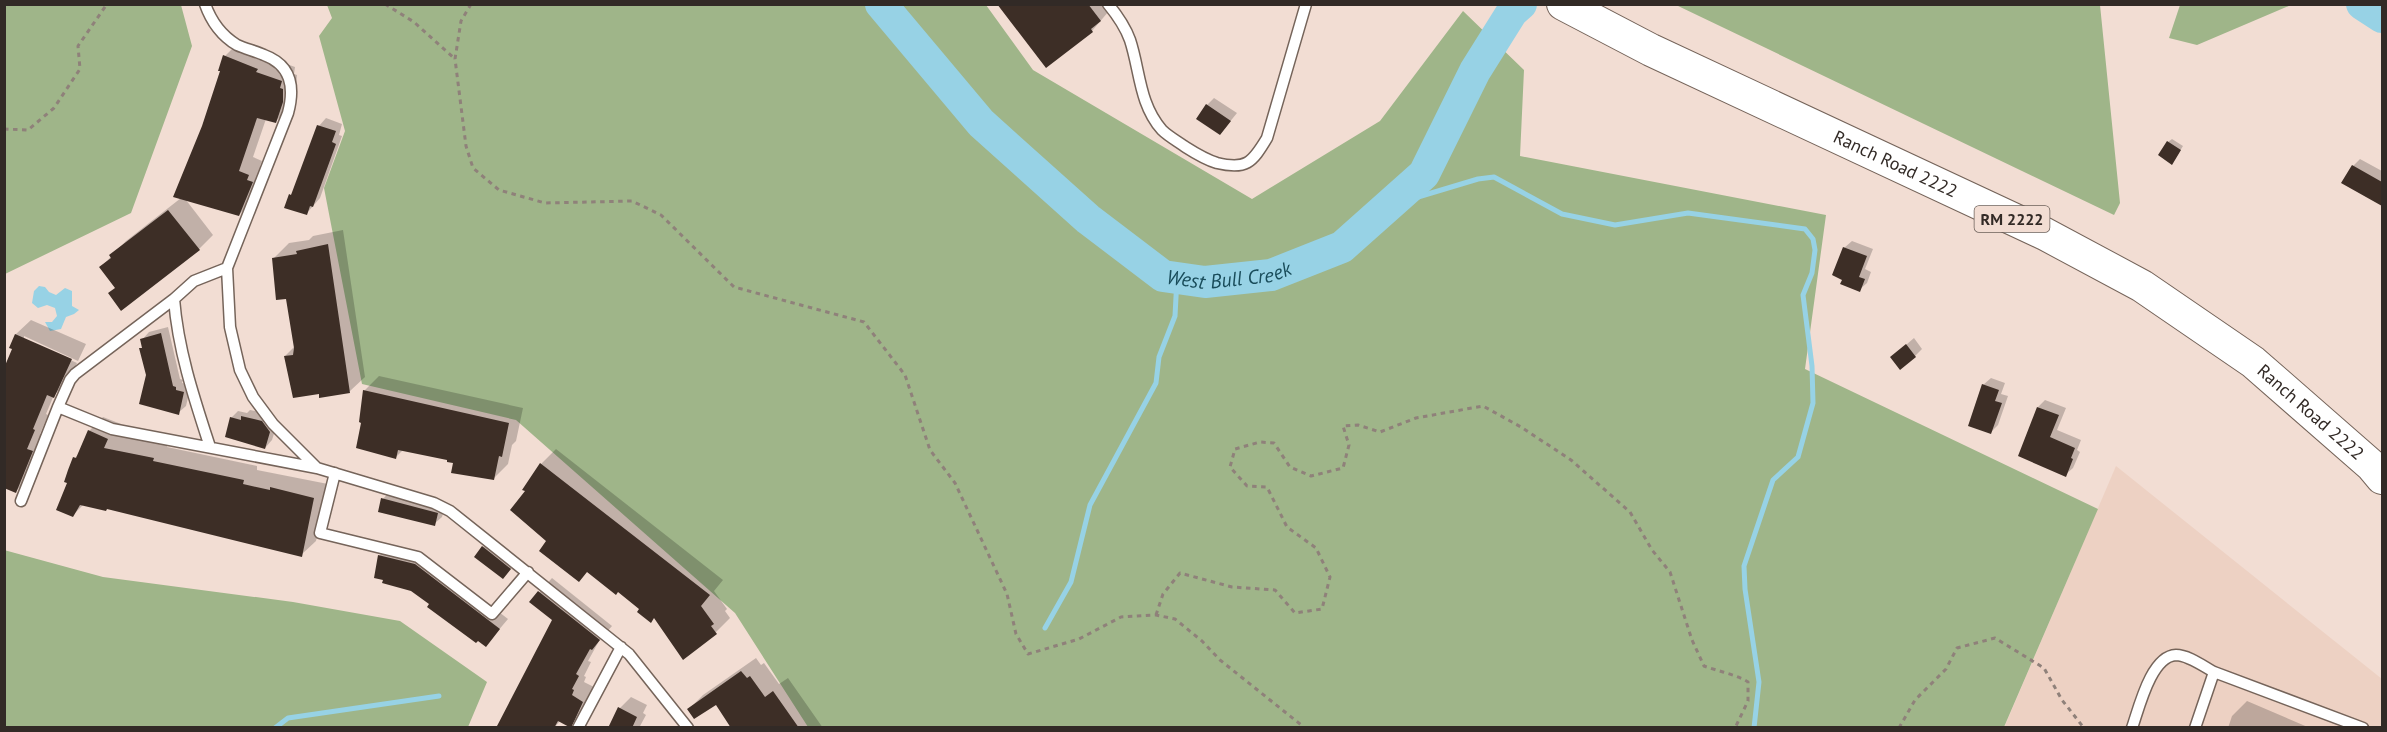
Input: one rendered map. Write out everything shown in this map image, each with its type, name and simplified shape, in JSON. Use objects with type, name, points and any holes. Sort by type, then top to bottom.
[{"type":"main road","name":"Ranch Road 2222","points":[[1563,4],[1600,26],[2045,234],[2142,286],[2253,362],[2372,466],[2382,478]]},
{"type":"lane","points":[[205,4],[213,21],[228,38],[238,45],[276,60],[288,72],[292,92],[288,113],[226,268],[230,327],[243,376],[253,398],[273,424],[317,468]]},
{"type":"lane","points":[[1108,4],[1121,21],[1130,39],[1143,96],[1150,112],[1163,131],[1204,159],[1232,167],[1245,165],[1257,155],[1267,138],[1306,4]]},
{"type":"lane","points":[[21,501],[58,407],[75,374],[174,299],[194,281],[226,268]]},
{"type":"lane","points":[[174,299],[176,324],[189,382],[210,447]]},
{"type":"lane","points":[[58,407],[112,429],[317,468],[443,506],[621,647],[639,664],[688,728]]},
{"type":"lane","points":[[335,473],[320,533],[418,557],[492,614],[528,572]]},
{"type":"lane","points":[[578,728],[621,647]]},
{"type":"lane","points":[[2132,728],[2151,676],[2157,666],[2173,655],[2184,656],[2214,672],[2363,728]]},
{"type":"lane","points":[[2195,728],[2214,672]]},
{"type":"path","points":[[4,129],[28,130],[54,108],[80,69],[78,46],[107,4]]},
{"type":"path","points":[[385,4],[414,22],[455,59]]},
{"type":"path","points":[[471,4],[461,21],[455,59],[466,146],[473,168],[500,190],[545,203],[632,201],[661,215],[734,287],[864,322],[905,375],[930,450],[955,483],[1006,594],[1016,634],[1028,654],[1079,639],[1121,617],[1156,615],[1175,619],[1202,641],[1220,660],[1305,728]]},
{"type":"path","points":[[1156,615],[1163,594],[1180,573],[1232,587],[1275,590],[1295,613],[1322,609],[1330,577],[1316,548],[1287,527],[1267,487],[1247,486],[1230,467],[1235,449],[1260,442],[1274,442],[1290,467],[1311,476],[1343,468],[1349,445],[1343,426],[1358,425],[1380,432],[1416,418],[1483,406],[1521,427],[1570,460],[1630,512],[1652,550],[1670,573],[1692,640],[1704,666],[1734,677],[1740,676],[1748,681],[1748,701],[1735,728]]},
{"type":"path","points":[[1899,728],[1915,700],[1946,669],[1957,648],[1995,638],[2044,669],[2062,700],[2084,728]]},
{"type":"shaded area","points":[[2116,466],[2382,679],[2382,727],[2004,728]]},
{"type":"green space","points":[[5,4],[181,5],[192,46],[131,213],[5,274]]},
{"type":"green space","points":[[2180,4],[2291,5],[2197,45],[2169,38]]},
{"type":"green space","points":[[327,5],[986,5],[1033,70],[1252,199],[1380,121],[1463,11],[1524,70],[1520,156],[1826,215],[1805,369],[2098,509],[2004,727],[808,727],[735,613],[516,420],[362,384],[324,188],[345,131],[319,36],[332,18]]},
{"type":"green space","points":[[1676,5],[2100,5],[2120,203],[2114,215]]},
{"type":"green space","points":[[4,550],[103,577],[293,602],[400,621],[487,682],[468,727],[5,727]]},
{"type":"water","points":[[39,286],[45,287],[56,295],[65,288],[72,291],[72,306],[79,310],[66,317],[61,329],[50,331],[45,322],[52,322],[57,316],[55,308],[47,305],[38,308],[32,303],[34,291]]},
{"type":"building","points":[[997,4],[1088,4],[1101,21],[1091,29],[1093,32],[1046,68]]},
{"type":"building","points":[[223,55],[258,69],[256,72],[282,81],[280,88],[283,89],[283,102],[276,123],[257,118],[239,171],[249,175],[247,180],[253,182],[239,216],[173,197],[202,126]]},
{"type":"building","points":[[1206,104],[1231,121],[1220,135],[1196,119]]},
{"type":"building","points":[[317,125],[336,131],[332,142],[336,144],[313,207],[310,206],[307,215],[284,208]]},
{"type":"building","points":[[2167,141],[2181,150],[2172,165],[2158,155]]},
{"type":"building","points":[[2352,165],[2382,182],[2382,206],[2341,183]]},
{"type":"building","points":[[168,210],[200,250],[121,311],[108,293],[115,288],[99,267],[111,258],[109,255]]},
{"type":"building","points":[[328,244],[350,393],[319,398],[319,394],[293,398],[284,356],[293,355],[294,348],[286,299],[276,300],[272,258],[297,254],[296,251]]},
{"type":"building","points":[[1843,247],[1867,256],[1859,277],[1865,279],[1860,292],[1840,284],[1842,280],[1832,275]]},
{"type":"building","points":[[161,333],[173,386],[176,390],[184,392],[179,415],[139,404],[146,375],[139,348],[142,348],[140,339]]},
{"type":"building","points":[[15,334],[72,359],[54,398],[47,395],[27,449],[33,451],[16,493],[4,488],[4,368]]},
{"type":"building","points":[[1906,344],[1916,357],[1900,370],[1890,357]]},
{"type":"building","points":[[1982,384],[1999,390],[1995,401],[2002,403],[1991,434],[1968,426]]},
{"type":"building","points":[[363,390],[509,423],[502,457],[499,456],[494,480],[451,473],[453,463],[447,460],[398,450],[396,459],[356,448],[361,423],[359,422]]},
{"type":"building","points":[[2037,407],[2059,415],[2050,437],[2075,448],[2066,477],[2018,456]]},
{"type":"building","points":[[241,416],[262,421],[270,432],[265,449],[225,437],[230,417],[241,420]]},
{"type":"building","points":[[88,430],[108,439],[104,448],[244,480],[243,484],[270,490],[270,487],[314,498],[302,557],[107,509],[106,511],[80,505],[73,517],[56,510],[67,483],[64,482],[73,457],[76,458]]},
{"type":"building","points":[[540,463],[710,595],[701,606],[714,624],[711,626],[717,634],[683,660],[654,618],[651,623],[637,612],[639,609],[618,592],[616,595],[587,572],[579,582],[539,551],[546,541],[510,510],[525,491],[522,490]]},
{"type":"building","points":[[381,498],[438,513],[435,526],[378,512]]},
{"type":"building","points":[[482,546],[511,569],[503,579],[474,557]]},
{"type":"building","points":[[378,555],[415,564],[500,629],[486,647],[478,641],[476,643],[427,607],[429,604],[411,591],[382,583],[383,580],[374,578]]},
{"type":"building","points":[[538,591],[600,640],[592,650],[590,649],[576,674],[579,676],[572,689],[574,690],[572,695],[583,702],[571,728],[558,721],[554,728],[496,728],[552,620],[529,602]]},
{"type":"building","points":[[741,671],[747,678],[750,676],[765,697],[773,691],[799,728],[731,728],[716,705],[694,719],[687,709]]},
{"type":"building","points":[[618,707],[637,717],[632,728],[608,728]]},
{"type":"waterway","name":"West Bull Creek","points":[[881,4],[981,123],[1088,219],[1163,276],[1205,282],[1271,275],[1342,247],[1424,174],[1475,71],[1512,12],[1521,4]]},
{"type":"waterway","name":"West Bull Creek","points":[[2362,4],[2382,17]]},
{"type":"waterway","points":[[1388,206],[1478,179],[1494,177],[1562,214],[1615,225],[1688,213],[1805,229],[1813,239],[1815,250],[1812,273],[1803,295],[1812,366],[1813,403],[1798,457],[1773,480],[1744,566],[1745,589],[1759,682],[1754,728]]},
{"type":"waterway","points":[[1045,628],[1071,582],[1090,505],[1156,383],[1159,357],[1175,316],[1177,278]]},
{"type":"waterway","points":[[275,728],[288,718],[439,696]]}]
